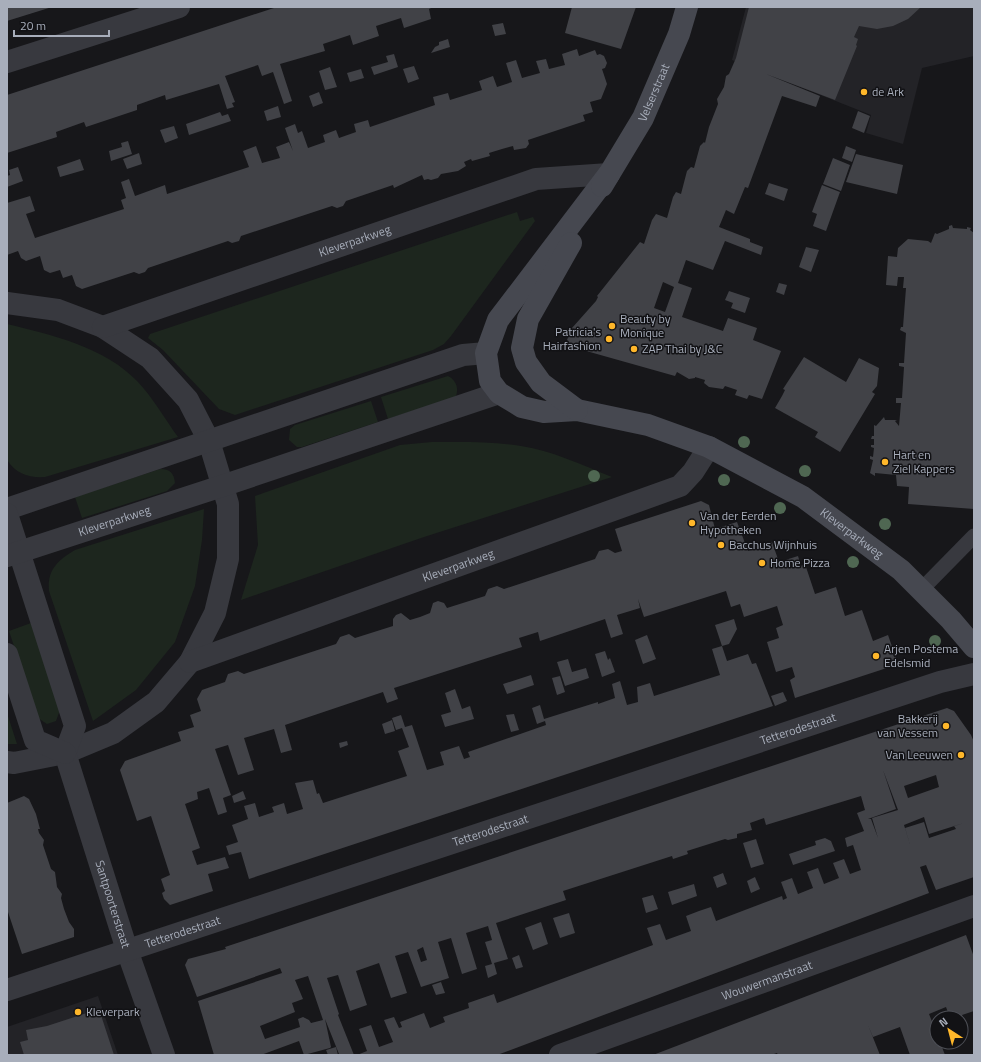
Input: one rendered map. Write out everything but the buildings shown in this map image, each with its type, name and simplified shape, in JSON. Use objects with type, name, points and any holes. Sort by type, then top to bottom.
[{"type":"street","points":[[7,62],[179,7]]},
{"type":"street","name":"Velserstraat","points":[[609,174],[644,118],[679,34],[687,7]]},
{"type":"street","name":"Kleverparkweg","points":[[103,327],[536,180],[609,174]]},
{"type":"street","name":"Kleverparkweg","points":[[609,174],[498,320],[486,353],[490,380],[499,393],[522,407],[544,412],[577,410],[648,424],[709,447],[802,497],[901,570],[951,620],[974,647]]},
{"type":"street","name":"Kleverparkweg","points":[[577,410],[541,383],[526,362],[522,348],[528,319],[609,174]]},
{"type":"street","name":"Kleverparkweg","points":[[7,303],[58,310],[103,327],[150,358],[188,400],[209,442],[228,504],[228,559],[215,612],[190,662],[156,702],[113,733],[65,753],[14,763],[7,762]]},
{"type":"street","points":[[7,509],[464,355],[486,353]]},
{"type":"street","name":"Kleverparkweg","points":[[13,554],[499,393]]},
{"type":"street","name":"Kleverparkweg","points":[[190,662],[680,486],[693,472],[709,447]]},
{"type":"street","points":[[7,514],[13,554],[75,726],[65,753],[35,740],[7,654]]},
{"type":"street","name":"Tetterodestraat","points":[[7,990],[933,685],[974,674]]},
{"type":"street","name":"Santpoorterstraat","points":[[65,753],[127,950],[164,1055]]},
{"type":"street","name":"Wouwermanstraat","points":[[560,1055],[974,906]]},
{"type":"lane","points":[[921,590],[974,536]]},
{"type":"shaded area","name":"de Ark","points":[[746,7],[974,7],[974,56],[922,68],[903,144],[866,133],[871,115],[732,60]]},
{"type":"shaded area","points":[[517,212],[520,221],[533,217],[535,221],[451,336],[444,344],[433,350],[235,415],[219,409],[163,350],[148,338],[150,334]]},
{"type":"shaded area","points":[[7,324],[60,338],[94,351],[110,360],[125,370],[138,382],[178,437],[45,477],[28,476],[14,469],[7,460]]},
{"type":"shaded area","points":[[448,376],[456,384],[456,396],[388,419],[381,397]]},
{"type":"shaded area","points":[[371,401],[378,422],[302,447],[297,447],[289,440],[290,429],[295,425]]},
{"type":"shaded area","points":[[432,442],[510,444],[533,448],[567,459],[612,477],[424,537],[241,600],[258,545],[255,496],[400,445]]},
{"type":"shaded area","points":[[160,469],[171,472],[174,477],[175,483],[167,491],[82,518],[75,497]]},
{"type":"shaded area","points":[[204,509],[202,540],[195,586],[175,642],[136,690],[93,721],[49,591],[52,571],[63,558],[75,550]]},
{"type":"shaded area","points":[[31,623],[60,710],[56,721],[47,724],[38,718],[9,631]]},
{"type":"shaded area","points":[[7,713],[17,744],[7,744]]},
{"type":"shaded area","name":"Kleverpark","points":[[98,996],[118,1055],[7,1055],[7,1027]]},
{"type":"place","name":"de Ark","points":[[864,92]]},
{"type":"place","name":"Beauty by Monique","points":[[612,326]]},
{"type":"place","name":"Patricia's Hairfashion","points":[[609,339]]},
{"type":"place","name":"ZAP Thai by J&C","points":[[634,349]]},
{"type":"place","name":"Hart en Ziel Kappers","points":[[885,462]]},
{"type":"place","name":"Van der Eerden Hypotheken","points":[[692,523]]},
{"type":"place","name":"Bacchus Wijnhuis","points":[[721,545]]},
{"type":"place","name":"Home Pizza","points":[[762,563]]},
{"type":"place","name":"Arjen Postema Edelsmid","points":[[876,656]]},
{"type":"place","name":"Bakkerij van Vessem","points":[[946,726]]},
{"type":"place","name":"Van Leeuwen","points":[[961,755]]},
{"type":"place","name":"Kleverpark","points":[[78,1012]]}]
